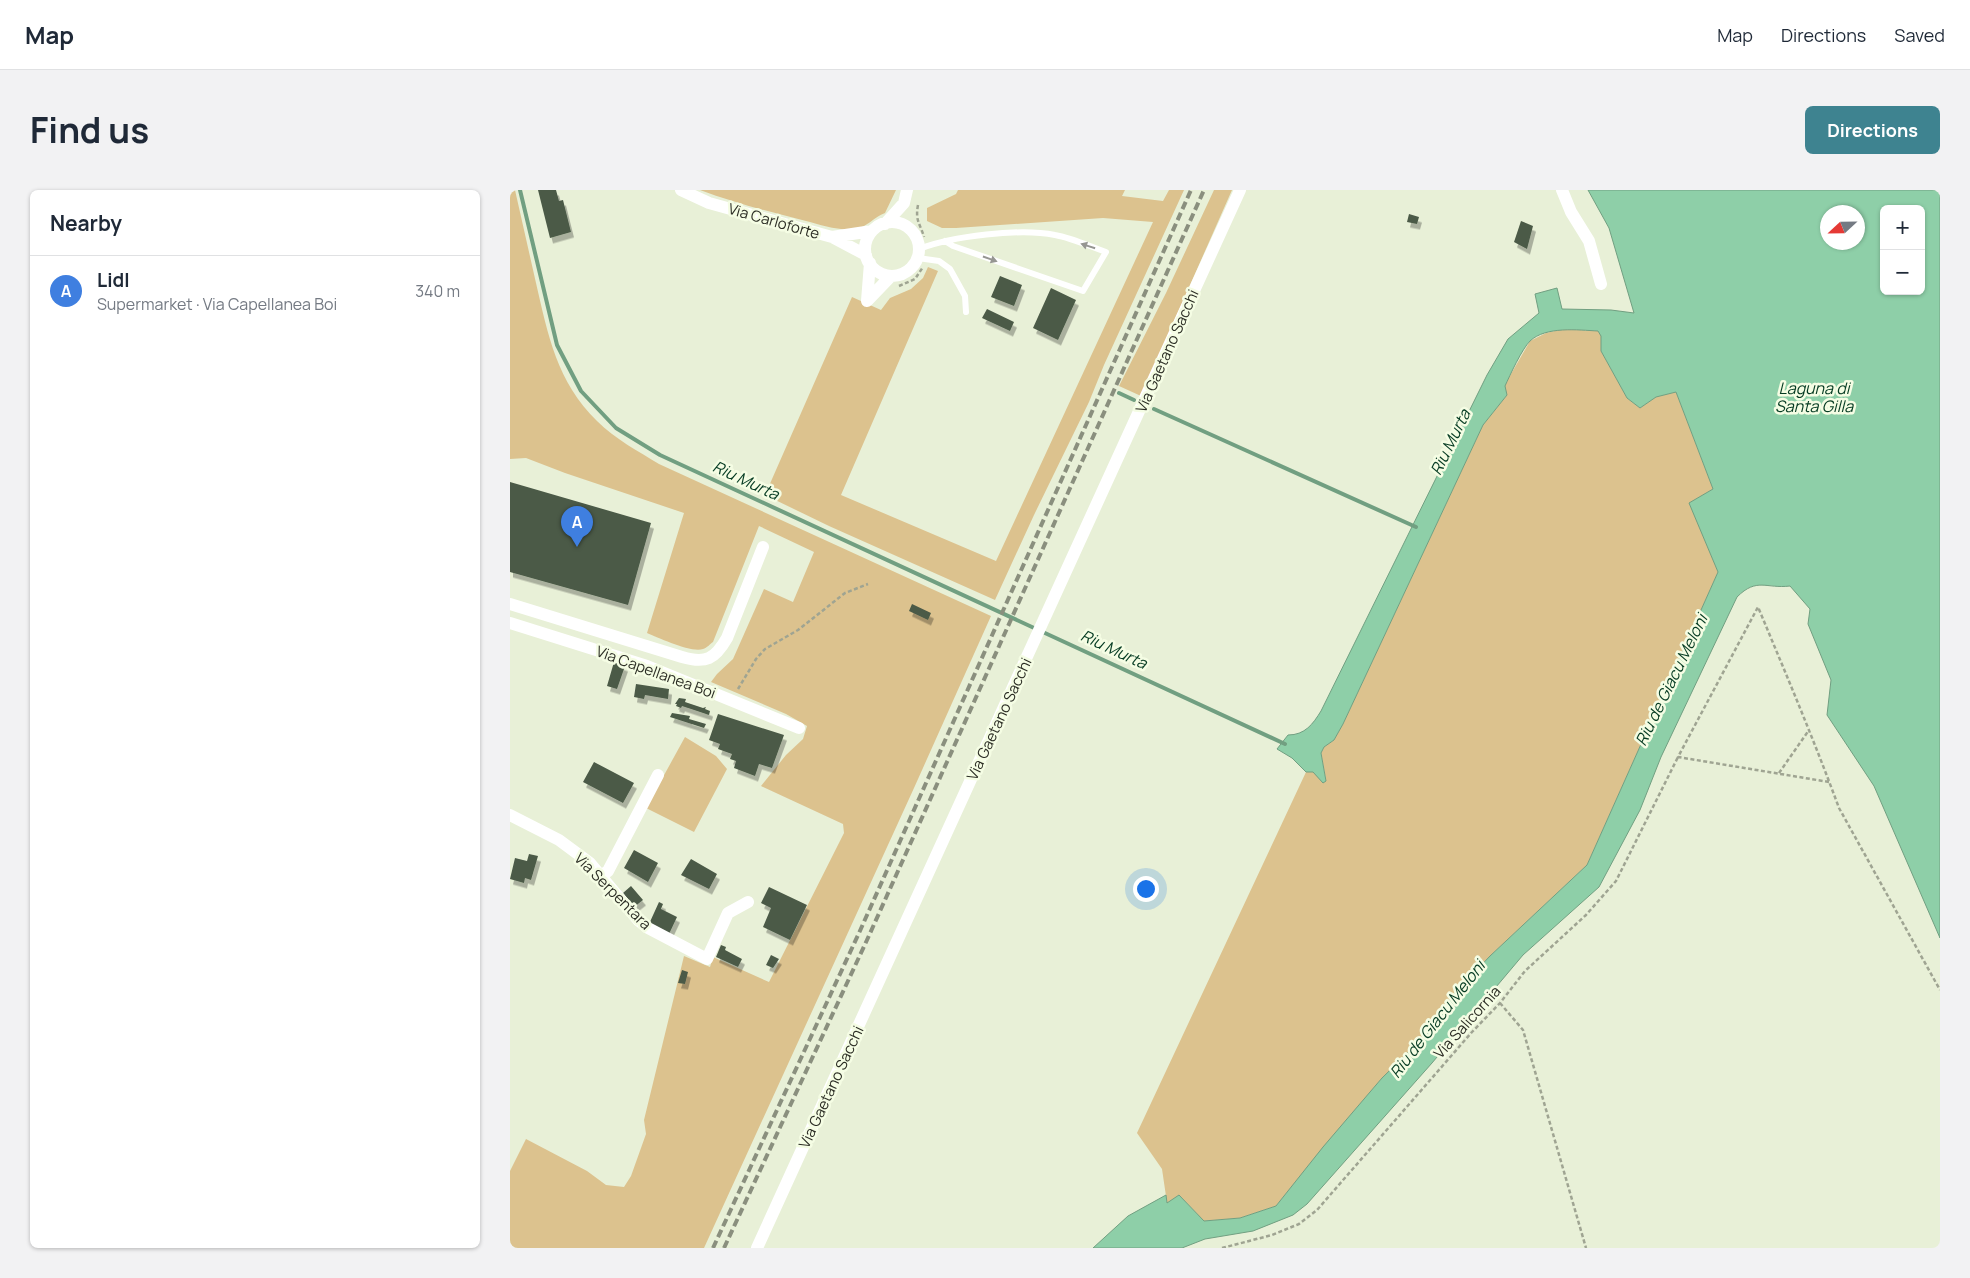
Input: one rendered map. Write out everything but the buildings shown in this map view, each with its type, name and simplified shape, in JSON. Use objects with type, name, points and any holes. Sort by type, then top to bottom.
[{"type":"street","name":"Via Carloforte","points":[[681,190],[709,203],[832,237],[868,259]]},
{"type":"street","points":[[907,190],[904,203],[908,227]]},
{"type":"street","name":"Via Gaetano Sacchi","points":[[757,1248],[1240,190]]},
{"type":"street","points":[[1562,190],[1571,212],[1589,241],[1601,284]]},
{"type":"street","points":[[832,237],[872,231],[885,224],[904,203]]},
{"type":"street","points":[[872,231],[866,247],[868,259],[867,300],[891,276],[908,271],[918,254],[914,233],[908,227],[900,224],[885,224]]},
{"type":"street","points":[[868,259],[883,274],[891,276]]},
{"type":"street","points":[[510,604],[682,657],[700,660],[714,655],[720,650],[727,638],[763,547]]},
{"type":"street","name":"Via Capellanea Boi","points":[[510,623],[647,666],[799,728]]},
{"type":"street","points":[[601,876],[608,871],[658,775]]},
{"type":"street","name":"Via Serpentara","points":[[510,816],[560,840],[590,863],[638,920],[648,928],[707,959],[728,913],[748,902]]},
{"type":"lane","points":[[918,254],[945,241],[1017,232],[1055,235],[1106,252],[1082,291],[953,246],[945,241]]},
{"type":"lane","points":[[918,254],[939,261],[950,270],[966,296],[966,312]]},
{"type":"path","points":[[728,699],[739,688],[756,659],[765,650],[798,630],[845,593],[868,584]]},
{"type":"path","name":"Via Salicornia","points":[[1222,1248],[1272,1235],[1290,1228],[1299,1224],[1318,1210],[1472,1032],[1500,1003],[1525,971],[1586,915],[1616,881],[1678,757],[1758,607],[1809,730]]},
{"type":"path","points":[[1779,773],[1809,730]]},
{"type":"path","points":[[1809,730],[1839,808],[1940,990]]},
{"type":"path","points":[[1678,757],[1829,782]]},
{"type":"path","points":[[1500,1003],[1523,1030],[1586,1248]]},
{"type":"shaded area","points":[[510,190],[515,190],[545,321],[556,357],[572,390],[597,421],[611,433],[659,464],[991,616],[704,1248],[510,1248],[510,1171],[526,1139],[587,1171],[606,1185],[624,1187],[631,1176],[646,1134],[644,1120],[684,956],[710,967],[713,957],[769,982],[844,833],[843,824],[761,786],[786,755],[803,739],[807,726],[786,714],[711,682],[733,659],[764,589],[793,602],[814,552],[759,526],[713,642],[707,647],[698,650],[675,644],[647,633],[684,513],[526,458],[510,459]]},
{"type":"shaded area","points":[[700,190],[896,190],[885,213],[863,227],[843,229],[779,214]]},
{"type":"shaded area","points":[[958,190],[1125,190],[1122,196],[1163,201],[1169,190],[1184,190],[1089,402],[995,600],[829,526],[765,495],[852,297],[881,310],[890,298],[911,289],[923,278],[928,267],[938,271],[841,495],[996,561],[1153,222],[1103,218],[942,228],[927,221],[927,208],[956,194]]},
{"type":"shaded area","points":[[1214,190],[1232,190],[1141,396],[1119,386],[1166,293]]},
{"type":"shaded area","points":[[1563,329],[1598,331],[1601,335],[1601,351],[1627,398],[1640,408],[1656,397],[1676,392],[1713,489],[1690,503],[1718,572],[1587,865],[1490,956],[1453,995],[1434,1027],[1382,1078],[1276,1206],[1240,1218],[1204,1221],[1179,1195],[1167,1203],[1162,1169],[1137,1133],[1306,772],[1313,772],[1326,780],[1321,753],[1324,747],[1334,740],[1343,724],[1483,425],[1507,395],[1504,386],[1530,341],[1546,333]]},
{"type":"shaded area","points":[[685,737],[716,756],[727,769],[694,832],[646,808]]},
{"type":"water","name":"Laguna di Santa Gilla","points":[[1588,190],[1940,190],[1940,938],[1874,786],[1827,715],[1831,680],[1808,624],[1810,609],[1790,586],[1762,585],[1750,587],[1737,597],[1661,757],[1640,810],[1599,887],[1523,955],[1432,1063],[1307,1204],[1293,1215],[1253,1231],[1205,1239],[1182,1248],[1093,1248],[1128,1216],[1166,1195],[1167,1203],[1179,1195],[1204,1221],[1240,1218],[1276,1206],[1382,1078],[1434,1027],[1453,995],[1490,956],[1587,865],[1718,572],[1689,503],[1713,489],[1676,392],[1656,397],[1640,408],[1627,398],[1601,351],[1601,336],[1598,331],[1562,330],[1545,333],[1530,341],[1523,350],[1505,386],[1507,395],[1483,425],[1343,724],[1334,740],[1324,747],[1321,753],[1326,781],[1323,783],[1313,772],[1306,772],[1292,758],[1277,749],[1288,735],[1294,735],[1308,728],[1321,711],[1487,375],[1508,339],[1539,313],[1535,294],[1557,288],[1562,309],[1611,310],[1634,313],[1609,228]]},
{"type":"waterway","name":"Riu Murta","points":[[520,190],[557,345],[581,391],[616,428],[660,455],[1285,744]]},
{"type":"waterway","points":[[1119,393],[1134,400]]},
{"type":"waterway","points":[[1154,409],[1416,527]]},
{"type":"railway","points":[[713,1248],[859,933],[1191,190]]},
{"type":"railway","points":[[724,1248],[867,940],[1204,190]]},
{"type":"place","name":"Lidl","points":[[577,547]]},
{"type":"water label","name":"Riu de Giacu Meloni","points":[[1671,680]]},
{"type":"water label","name":"Riu de Giacu Meloni","points":[[1437,1019]]}]
